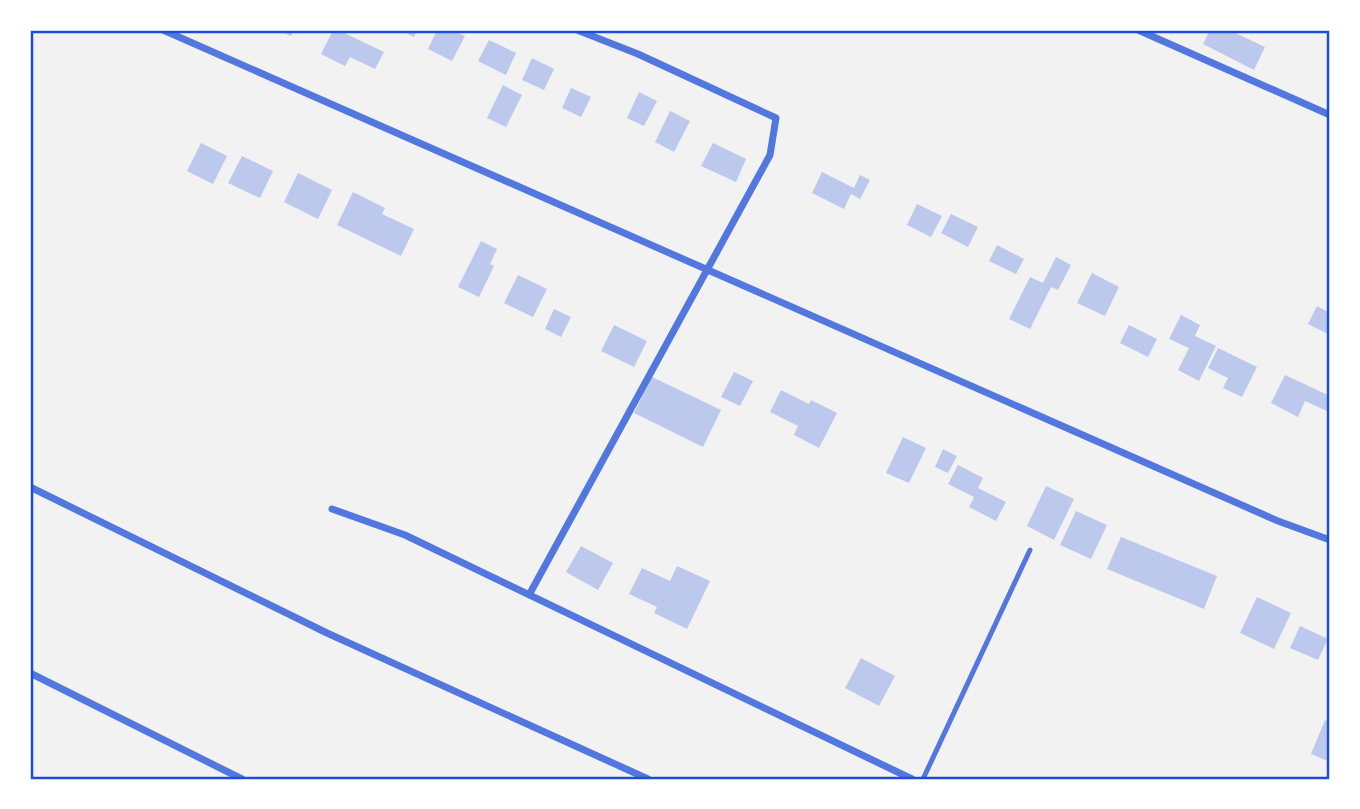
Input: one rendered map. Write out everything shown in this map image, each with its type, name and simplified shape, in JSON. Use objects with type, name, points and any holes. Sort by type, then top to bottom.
[{"type":"street","points":[[163,30],[1278,521],[1330,540]]},
{"type":"street","points":[[529,595],[771,155],[776,118],[638,54],[577,30]]},
{"type":"street","points":[[1138,30],[1330,115]]},
{"type":"street","points":[[30,487],[327,633],[648,779]]},
{"type":"street","points":[[332,509],[405,536],[912,779]]},
{"type":"street","points":[[30,673],[242,779]]},
{"type":"lane","points":[[923,779],[1030,550]]},
{"type":"building","points":[[278,30],[294,30],[291,36]]},
{"type":"building","points":[[333,30],[384,52],[375,69],[350,57],[345,66],[321,54]]},
{"type":"building","points":[[400,30],[417,30],[414,37]]},
{"type":"building","points":[[437,30],[451,30],[465,36],[452,61],[428,49]]},
{"type":"building","points":[[1210,30],[1229,30],[1265,47],[1254,70],[1203,44]]},
{"type":"building","points":[[489,40],[516,53],[506,75],[478,61]]},
{"type":"building","points":[[532,58],[554,69],[544,90],[522,80]]},
{"type":"building","points":[[503,85],[522,95],[506,127],[487,118]]},
{"type":"building","points":[[571,88],[591,97],[581,117],[562,108]]},
{"type":"building","points":[[639,92],[657,101],[644,126],[627,118]]},
{"type":"building","points":[[670,111],[690,121],[674,152],[655,142]]},
{"type":"building","points":[[201,143],[227,156],[213,184],[187,171]]},
{"type":"building","points":[[713,143],[746,159],[736,182],[701,166]]},
{"type":"building","points":[[242,156],[273,171],[260,198],[228,183]]},
{"type":"building","points":[[822,172],[854,188],[860,175],[870,180],[860,199],[851,194],[844,209],[812,193]]},
{"type":"building","points":[[298,173],[332,190],[318,219],[284,202]]},
{"type":"building","points":[[353,192],[385,208],[382,214],[414,229],[401,256],[337,225]]},
{"type":"building","points":[[917,204],[942,216],[931,237],[907,225]]},
{"type":"building","points":[[951,214],[978,227],[968,247],[941,233]]},
{"type":"building","points":[[481,241],[497,249],[490,264],[494,266],[479,297],[458,287]]},
{"type":"building","points":[[997,245],[1024,259],[1016,274],[989,261]]},
{"type":"building","points":[[1056,257],[1071,265],[1058,290],[1051,287],[1030,329],[1009,319],[1030,277],[1043,283]]},
{"type":"building","points":[[1092,273],[1119,287],[1105,316],[1077,303]]},
{"type":"building","points":[[518,275],[547,289],[533,317],[504,303]]},
{"type":"building","points":[[1317,306],[1330,313],[1330,335],[1308,324]]},
{"type":"building","points":[[554,309],[571,317],[561,337],[545,329]]},
{"type":"building","points":[[1181,315],[1200,325],[1195,336],[1216,346],[1199,381],[1178,370],[1189,348],[1169,339]]},
{"type":"building","points":[[614,325],[647,341],[634,367],[601,351]]},
{"type":"building","points":[[1129,325],[1157,339],[1148,357],[1120,343]]},
{"type":"building","points":[[1218,348],[1257,367],[1242,397],[1223,388],[1228,378],[1208,368]]},
{"type":"building","points":[[734,372],[753,381],[740,406],[721,397]]},
{"type":"building","points":[[1285,375],[1330,396],[1327,411],[1305,401],[1298,417],[1271,403]]},
{"type":"building","points":[[652,377],[721,410],[703,447],[634,413]]},
{"type":"building","points":[[781,390],[809,404],[811,400],[837,413],[819,448],[794,435],[798,426],[770,412]]},
{"type":"building","points":[[903,437],[926,448],[909,483],[886,473]]},
{"type":"building","points":[[943,449],[957,456],[948,473],[935,467]]},
{"type":"building","points":[[958,465],[983,478],[978,488],[1006,502],[996,521],[969,507],[974,497],[948,484]]},
{"type":"building","points":[[1046,486],[1074,499],[1054,540],[1027,526]]},
{"type":"building","points":[[1076,511],[1107,525],[1091,559],[1060,545]]},
{"type":"building","points":[[1121,537],[1217,576],[1204,609],[1107,569]]},
{"type":"building","points":[[581,546],[613,563],[598,590],[566,572]]},
{"type":"building","points":[[677,566],[710,581],[687,629],[654,613],[657,607],[629,594],[642,568],[670,581]]},
{"type":"building","points":[[1257,597],[1291,613],[1274,649],[1240,633]]},
{"type":"building","points":[[1300,626],[1328,639],[1318,660],[1290,648]]},
{"type":"building","points":[[861,658],[895,676],[879,706],[845,688]]},
{"type":"building","points":[[1325,720],[1330,722],[1330,762],[1311,754]]}]
